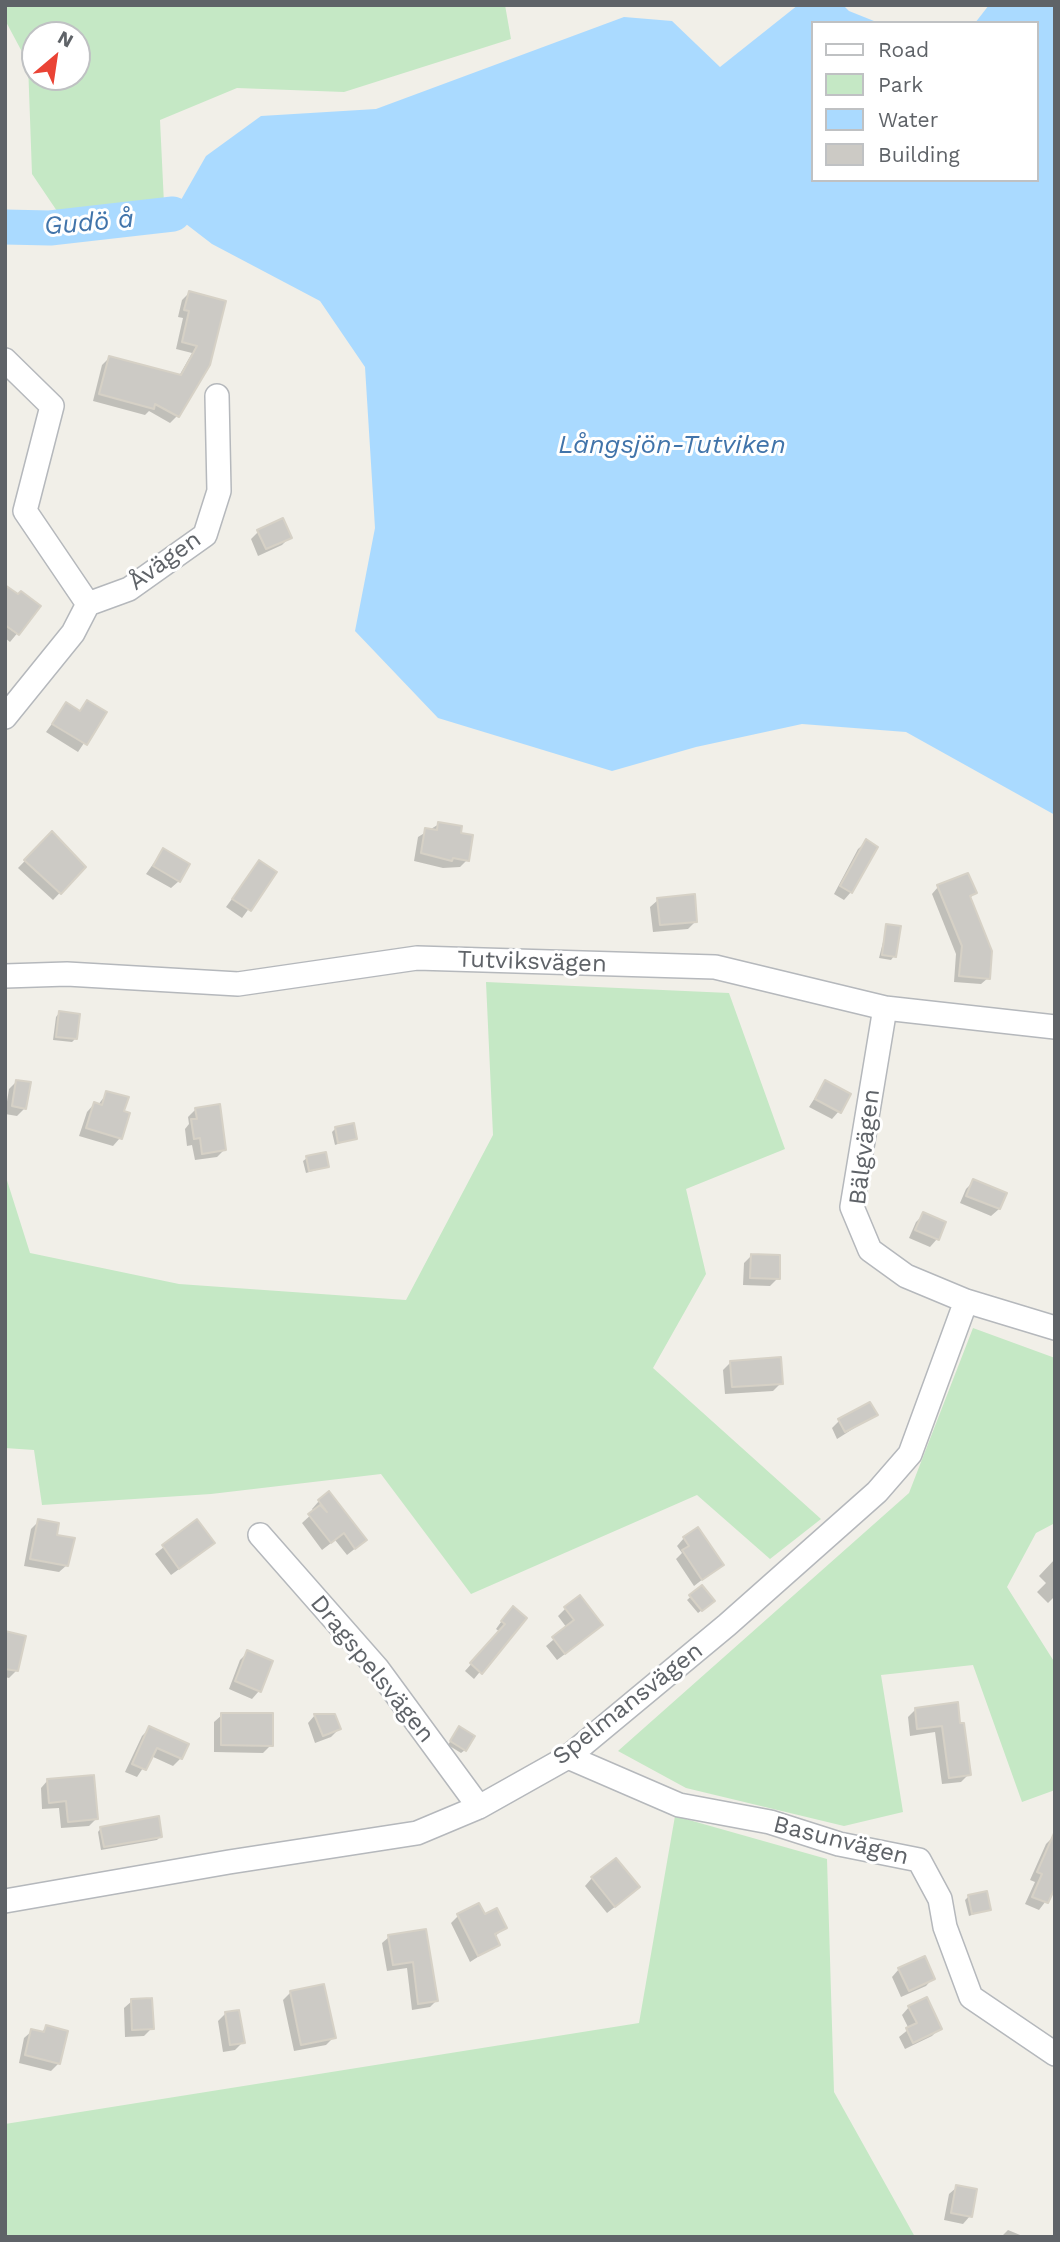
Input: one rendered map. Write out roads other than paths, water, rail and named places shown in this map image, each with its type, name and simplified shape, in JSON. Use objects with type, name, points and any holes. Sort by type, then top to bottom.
[{"type":"street","points":[[5,360],[52,406],[25,511],[88,604],[73,633],[5,717]]},
{"type":"street","name":"Åvägen","points":[[88,604],[129,589],[205,535],[219,491],[217,396]]},
{"type":"street","name":"Tutviksvägen","points":[[5,976],[67,974],[238,984],[417,958],[715,967],[885,1008],[1055,1027]]},
{"type":"street","name":"Bälgvägen","points":[[885,1008],[852,1207],[870,1250],[906,1276],[966,1301],[1055,1328]]},
{"type":"street","name":"Spelmansvägen","points":[[5,1901],[417,1833],[479,1807],[568,1757],[727,1625],[885,1482],[910,1454],[966,1301]]},
{"type":"street","name":"Dragspelsvägen","points":[[260,1535],[377,1668],[479,1807]]},
{"type":"street","name":"Basunvägen","points":[[568,1757],[680,1805],[769,1822],[839,1844],[919,1860],[940,1899],[945,1927],[971,1997],[1055,2054]]},
{"type":"water","name":"Långsjön-Tutviken","points":[[798,5],[843,5],[849,11],[874,21],[811,21],[811,182],[1039,182],[1039,21],[977,21],[989,5],[1055,5],[1055,815],[906,732],[802,724],[696,747],[612,771],[438,718],[355,631],[375,528],[365,367],[320,301],[212,244],[173,214],[206,156],[261,116],[376,109],[624,17],[672,21],[720,67]]},
{"type":"waterway","name":"Gudö å","points":[[5,227],[50,228],[173,214]]}]
